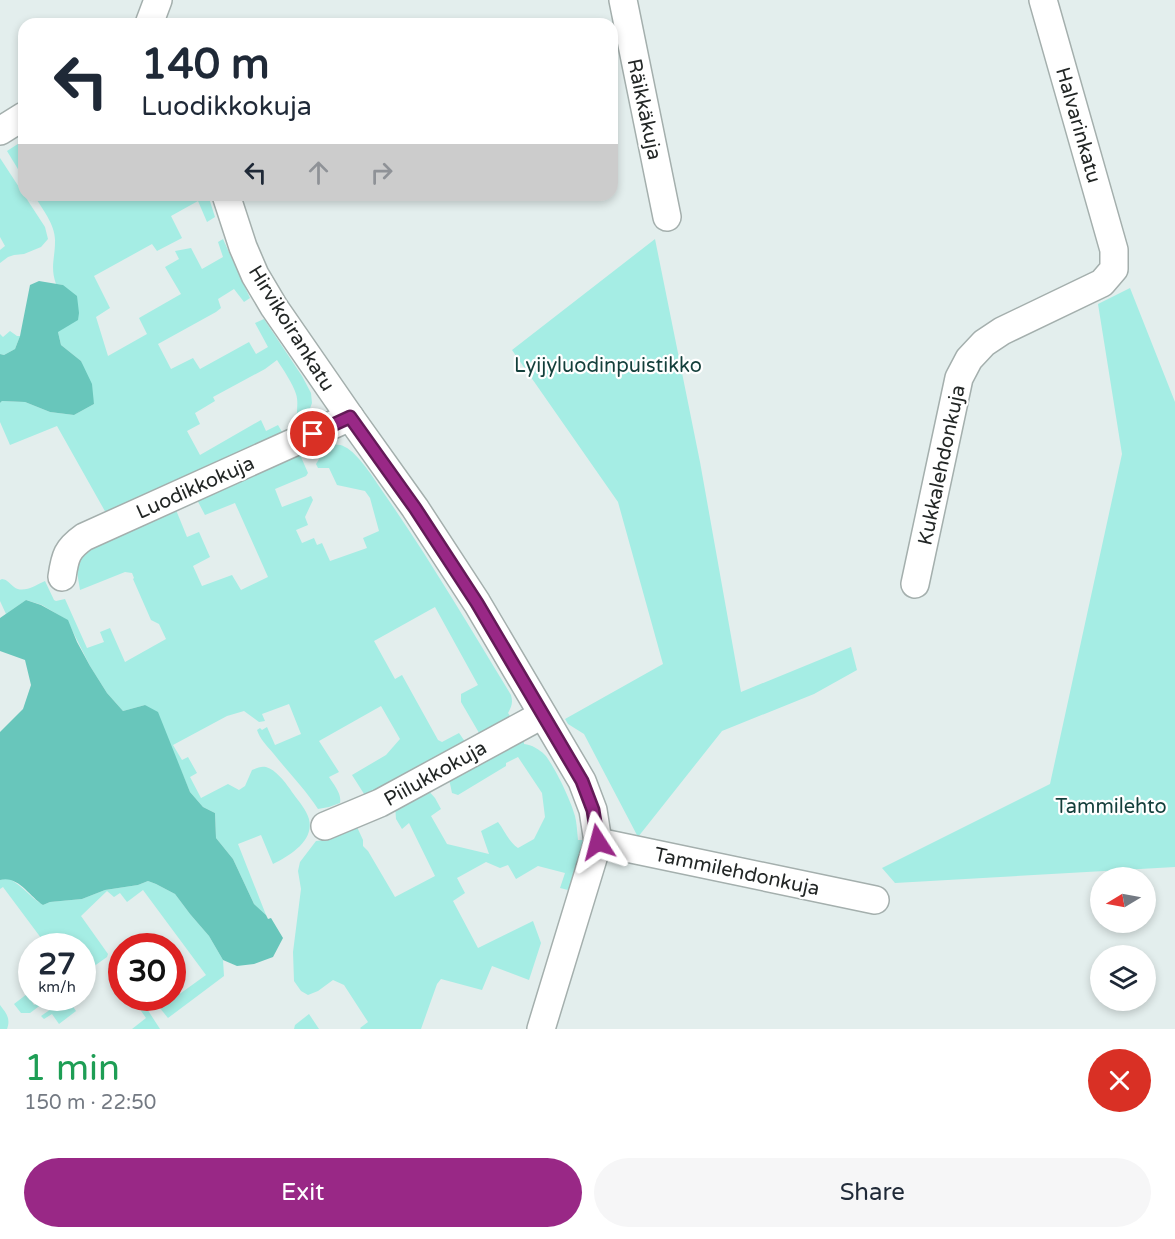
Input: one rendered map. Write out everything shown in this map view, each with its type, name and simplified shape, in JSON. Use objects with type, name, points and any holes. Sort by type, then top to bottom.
[{"type":"street","points":[[151,18],[158,0]]},
{"type":"street","name":"Räikkäkuja","points":[[623,0],[667,217]]},
{"type":"street","name":"Halvarinkatu","points":[[1043,0],[1114,250]]},
{"type":"street","points":[[0,131],[18,120]]},
{"type":"street","name":"Hirvikoirankatu","points":[[228,201],[255,275],[274,307],[415,508],[477,603],[582,781],[593,810],[598,842],[541,1029]]},
{"type":"street","name":"Kukkalehdonkuja","points":[[915,584],[959,378],[969,359],[984,343],[1002,331],[1102,283],[1114,269],[1114,250]]},
{"type":"street","name":"Luodikkokuja","points":[[62,577],[64,558],[72,545],[84,537],[350,417]]},
{"type":"street","name":"Piilukkokuja","points":[[325,826],[380,803],[542,715]]},
{"type":"street","name":"Tammilehdonkuja","points":[[598,842],[875,900]]},
{"type":"green space","points":[[18,144],[18,169],[7,151]]},
{"type":"green space","points":[[0,158],[18,186],[18,201],[28,201],[45,227],[48,239],[41,247],[8,257],[0,263],[0,250],[5,246],[0,237]]},
{"type":"green space","points":[[38,201],[198,201],[171,216],[182,238],[157,251],[152,244],[94,276],[110,308],[96,317],[108,356],[147,334],[139,318],[181,294],[165,267],[179,259],[175,251],[191,248],[202,269],[223,257],[218,242],[223,239],[250,298],[244,302],[234,289],[218,299],[221,308],[216,312],[158,344],[171,369],[193,358],[200,369],[249,342],[256,354],[268,347],[255,323],[264,319],[311,393],[312,403],[309,411],[315,416],[310,424],[301,428],[297,416],[296,394],[277,360],[213,397],[215,401],[195,413],[200,424],[187,431],[200,455],[261,420],[266,431],[278,425],[285,437],[106,513],[57,426],[10,445],[0,422],[0,403],[2,401],[25,402],[50,412],[74,415],[94,404],[81,361],[61,345],[58,332],[63,285],[56,284],[53,273],[55,236],[48,217]]},
{"type":"green space","points":[[198,201],[210,201],[215,217],[207,222]]},
{"type":"green space","name":"Lyijyluodinpuistikko","points":[[655,239],[700,462],[741,692],[851,647],[857,670],[814,694],[722,731],[638,837],[584,734],[568,724],[565,719],[663,664],[618,502],[512,350]]},
{"type":"green space","points":[[39,281],[63,285],[77,296],[78,320],[58,332],[61,345],[81,361],[92,384],[94,404],[74,415],[50,412],[25,402],[2,401],[0,403],[0,354],[4,355],[15,349],[20,336],[30,285]]},
{"type":"green space","name":"Tammilehto","points":[[1130,288],[1175,402],[1175,867],[1090,867],[1090,872],[895,883],[882,868],[1050,784],[1122,454],[1098,304]]},
{"type":"green space","points":[[10,331],[20,336],[15,349],[4,355],[0,354],[0,334],[3,337]]},
{"type":"green space","points":[[326,437],[327,446],[341,445],[361,461],[400,517],[511,695],[512,704],[508,713],[513,720],[482,738],[461,702],[461,694],[478,685],[435,607],[374,641],[395,679],[402,675],[438,740],[442,742],[459,733],[468,746],[366,797],[352,775],[386,755],[400,739],[381,706],[319,741],[339,772],[329,777],[340,796],[340,803],[318,809],[257,730],[267,727],[275,745],[301,734],[289,704],[262,714],[265,721],[259,722],[244,711],[227,716],[173,745],[182,760],[188,757],[197,773],[190,777],[201,798],[228,784],[239,790],[245,786],[252,770],[266,767],[282,779],[306,812],[309,821],[307,837],[288,856],[273,864],[261,835],[238,844],[266,915],[254,904],[233,859],[216,838],[215,813],[203,807],[190,792],[166,735],[145,705],[123,711],[107,693],[90,666],[67,620],[42,605],[26,600],[6,614],[0,601],[0,580],[6,580],[21,590],[45,581],[54,600],[65,599],[87,648],[104,642],[100,632],[110,628],[125,662],[166,639],[159,624],[151,620],[132,573],[125,572],[80,590],[78,561],[87,545],[174,505],[187,537],[199,532],[210,557],[193,566],[202,586],[232,575],[241,590],[268,577],[235,503],[205,515],[195,496],[298,450],[308,473],[306,476],[275,489],[282,507],[311,496],[313,500],[305,517],[308,525],[296,530],[302,543],[314,538],[317,545],[322,543],[330,561],[367,548],[363,538],[379,531],[370,498],[365,491],[337,485],[329,468],[318,468],[316,464],[321,456],[319,440]]},
{"type":"green space","points":[[26,600],[41,605],[68,620],[90,666],[107,693],[123,711],[145,705],[158,712],[190,792],[203,807],[215,813],[216,838],[233,859],[254,904],[268,919],[271,918],[283,938],[273,957],[254,964],[237,966],[223,960],[209,936],[175,894],[148,881],[138,885],[105,890],[82,899],[50,902],[43,905],[18,883],[6,879],[0,880],[0,732],[23,709],[31,685],[25,660],[0,651],[0,618]]},
{"type":"green space","points":[[524,738],[524,744],[540,751],[553,767],[573,810],[578,840],[586,840],[572,891],[560,888],[565,873],[538,866],[516,879],[508,865],[500,868],[486,862],[457,878],[465,893],[453,901],[478,948],[533,921],[541,943],[529,980],[492,966],[482,990],[441,979],[437,984],[421,1029],[361,1029],[368,1022],[344,985],[333,980],[308,995],[301,991],[294,981],[293,952],[301,889],[298,871],[300,862],[316,841],[357,827],[363,840],[363,846],[395,897],[435,876],[409,823],[402,829],[396,819],[395,805],[427,789],[441,809],[431,816],[447,844],[489,854],[481,831],[498,822],[518,848],[534,839],[545,817],[542,793],[518,757],[458,795],[452,793],[449,779]]},
{"type":"green space","points":[[7,878],[43,905],[50,902],[82,899],[105,890],[138,885],[148,881],[156,884],[175,894],[209,936],[223,960],[224,976],[186,1004],[186,989],[206,975],[186,948],[186,933],[175,933],[143,890],[127,902],[120,893],[114,897],[107,891],[81,916],[93,933],[37,933],[3,887],[0,889],[0,880]]},
{"type":"green space","points":[[96,937],[108,954],[96,965]]},
{"type":"green space","points":[[0,1005],[8,1019],[7,1029],[0,1029]]},
{"type":"green space","points":[[48,1011],[76,1011],[59,1024],[52,1014],[44,1019],[41,1016]]},
{"type":"green space","points":[[141,1011],[148,1011],[160,1029],[132,1029],[146,1018]]},
{"type":"green space","points":[[162,1011],[177,1011],[168,1018]]},
{"type":"green space","points":[[309,1014],[319,1029],[294,1029],[295,1025]]},
{"type":"route","points":[[313,434],[350,417],[415,508],[477,603],[582,781],[593,810],[598,842]]}]
